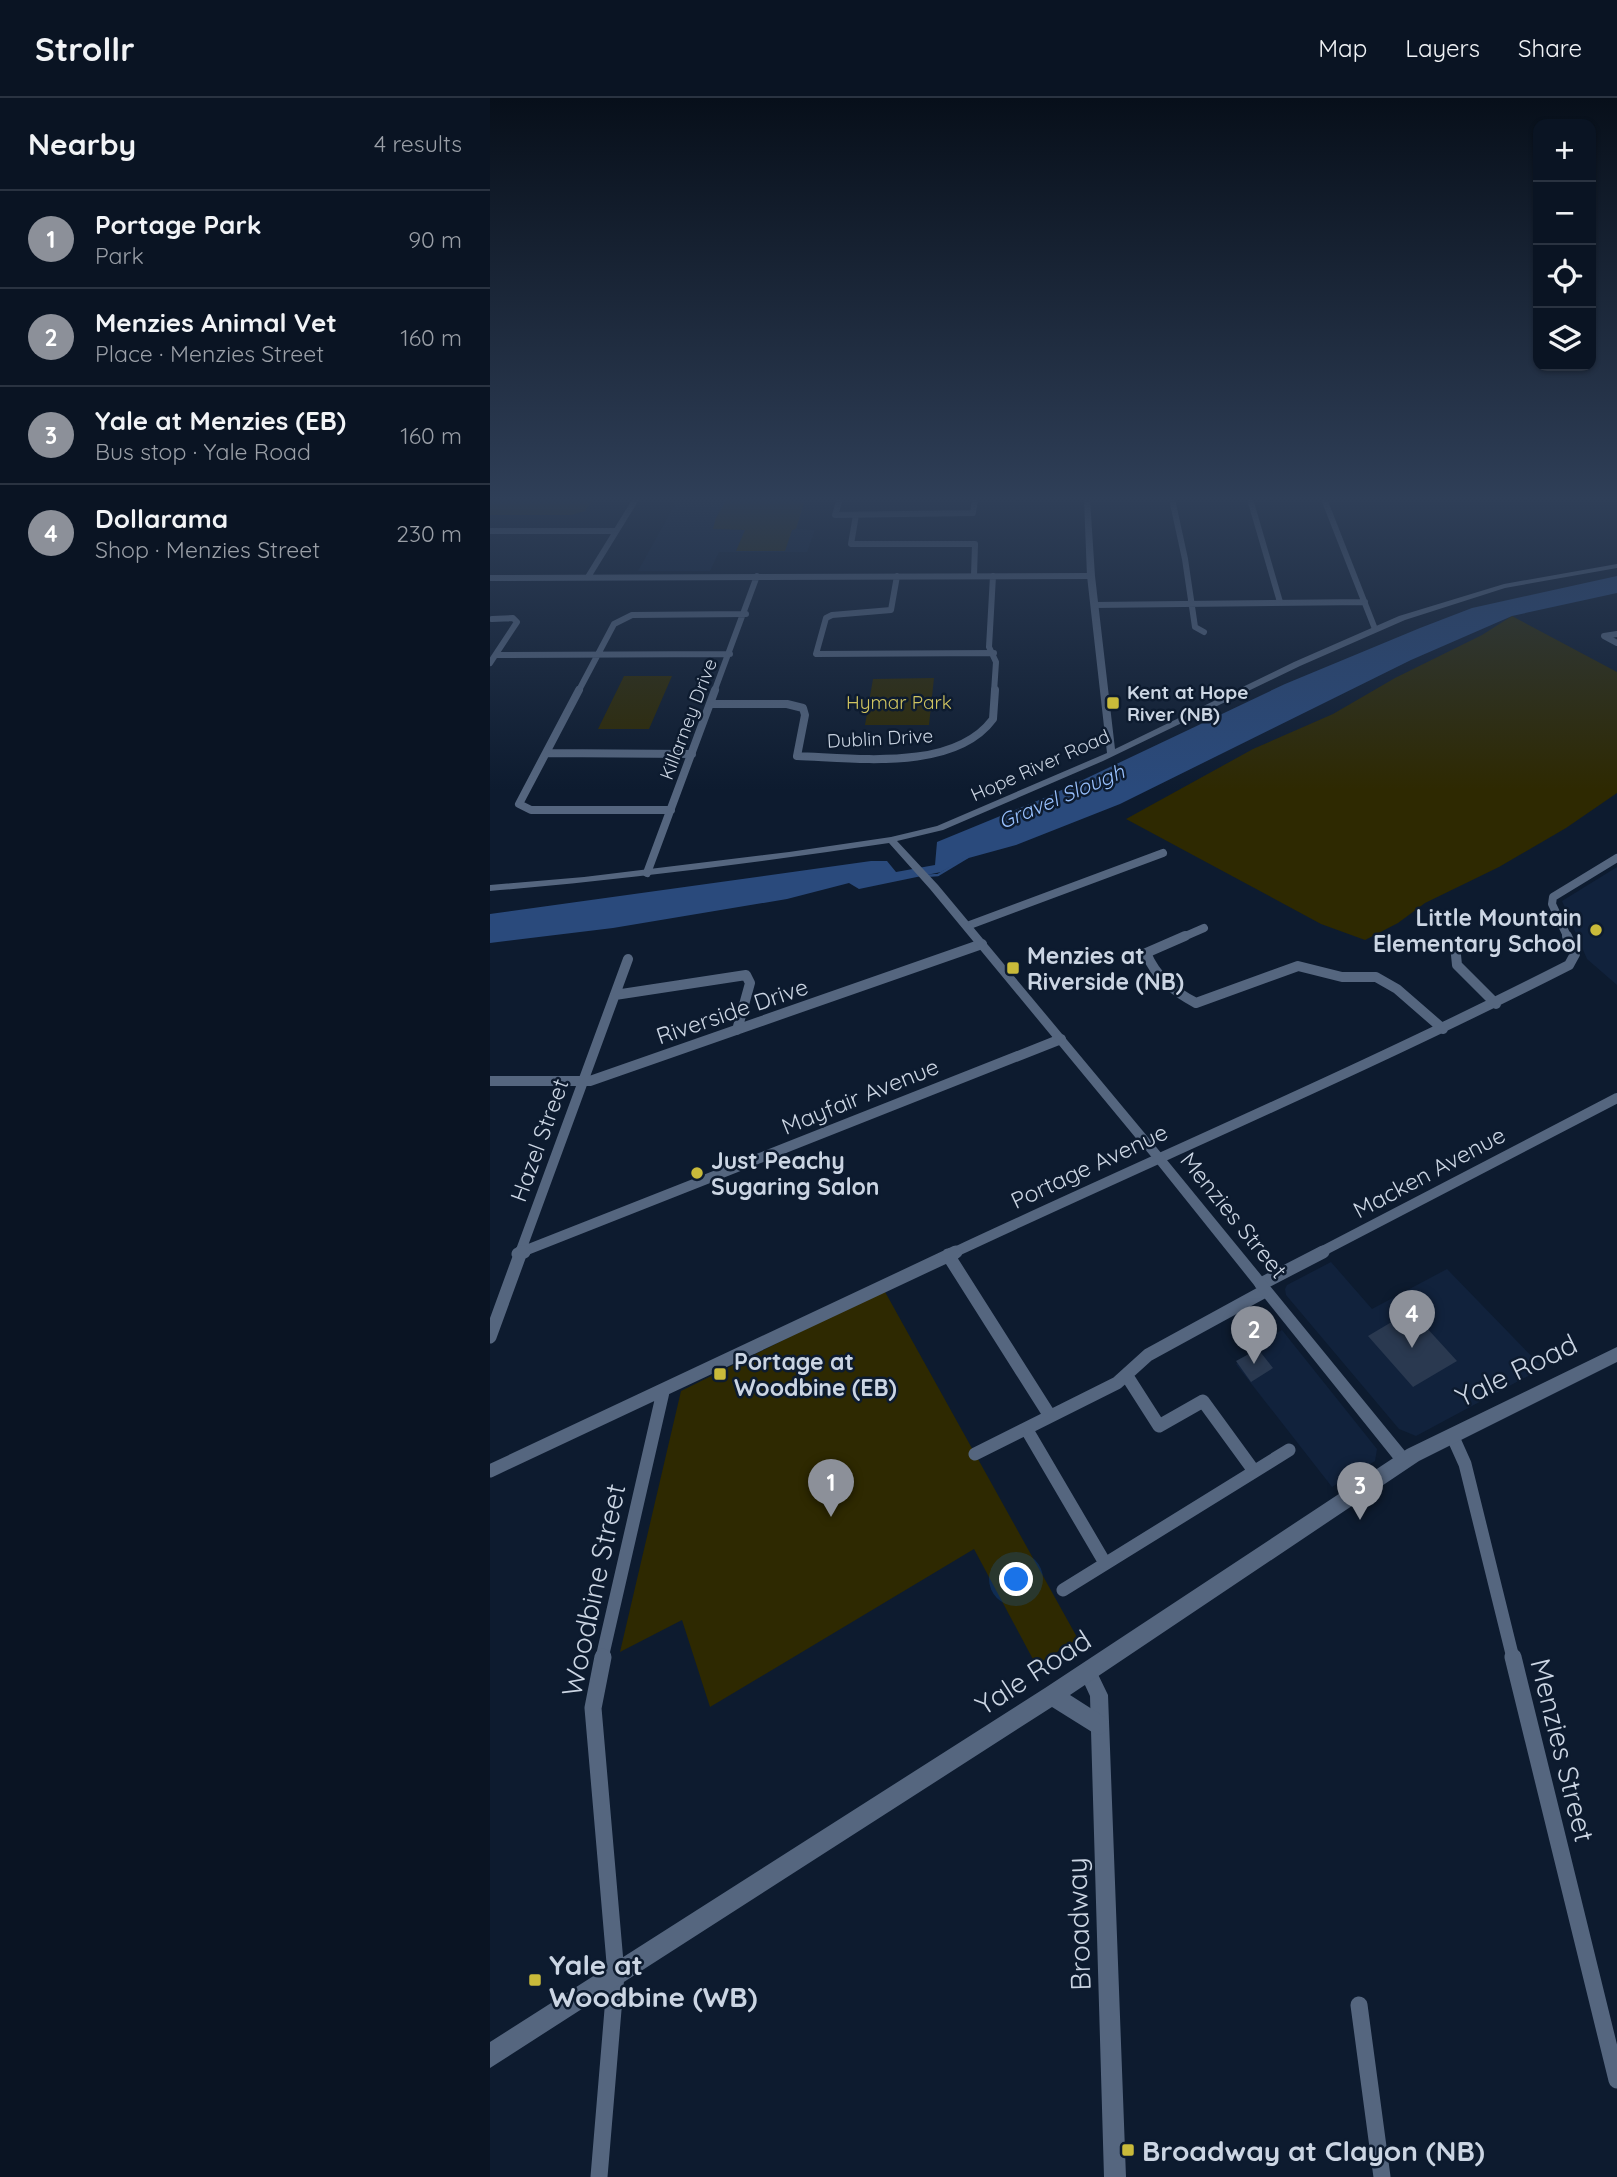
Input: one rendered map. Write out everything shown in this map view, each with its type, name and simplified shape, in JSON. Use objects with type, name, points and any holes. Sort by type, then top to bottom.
[{"type":"main road","name":"Yale Road","points":[[490,2056],[1088,1672],[1404,1461],[1617,1354]]},
{"type":"main road","points":[[1052,1695],[1099,1726]]},
{"type":"street","name":"Killarney Drive","points":[[647,873],[751,596]]},
{"type":"street","points":[[894,596],[891,611],[832,615],[825,618],[816,654],[994,653]]},
{"type":"street","name":"Dublin Drive","points":[[711,704],[787,704],[803,708],[805,715],[797,756],[887,757],[933,753],[965,744],[988,727],[993,719],[996,663],[994,653],[989,647],[992,596]]},
{"type":"street","points":[[1093,596],[1111,754]]},
{"type":"street","points":[[1189,596],[1195,627],[1204,632]]},
{"type":"street","points":[[1279,596],[1280,601]]},
{"type":"street","points":[[1363,596],[1375,629]]},
{"type":"street","name":"Hope River Road","points":[[490,888],[895,844],[940,828],[1111,754],[1375,629],[1471,596]]},
{"type":"street","points":[[1094,605],[1365,601]]},
{"type":"street","points":[[671,810],[531,810],[519,804],[614,624],[632,615],[746,614]]},
{"type":"street","points":[[490,663],[517,622],[513,618],[492,619]]},
{"type":"street","points":[[1617,634],[1604,636],[1617,643]]},
{"type":"street","points":[[496,654],[730,654]]},
{"type":"street","points":[[546,753],[692,754]]},
{"type":"street","name":"Menzies Street","points":[[895,844],[967,926],[1158,1157],[1404,1461]]},
{"type":"street","points":[[967,926],[1163,853]]},
{"type":"street","name":"Portage Avenue","points":[[490,1471],[1158,1157],[1496,1004],[1574,960],[1574,951],[1552,904],[1553,897],[1617,858]]},
{"type":"street","points":[[1204,928],[1146,953],[1152,969],[1163,981],[1177,994],[1196,1003],[1298,966],[1342,976],[1376,977],[1397,989],[1443,1029]]},
{"type":"street","name":"Riverside Drive","points":[[490,1081],[583,1081],[982,944]]},
{"type":"street","points":[[1455,945],[1457,965],[1496,1004]]},
{"type":"street","name":"Hazel Street","points":[[490,1337],[628,958]]},
{"type":"street","points":[[615,996],[746,975],[750,983],[737,1030]]},
{"type":"street","name":"Mayfair Avenue","points":[[519,1254],[1061,1040]]},
{"type":"street","name":"Macken Avenue","points":[[975,1454],[1027,1430],[1127,1376],[1148,1355],[1263,1288],[1617,1098]]},
{"type":"street","points":[[948,1255],[1050,1416]]},
{"type":"street","points":[[1127,1376],[1159,1426],[1203,1401],[1254,1471]]},
{"type":"street","name":"Woodbine Street","points":[[599,2177],[616,1974],[593,1708],[608,1629],[663,1392]]},
{"type":"street","points":[[1027,1430],[1105,1563]]},
{"type":"street","name":"Menzies Street","points":[[1452,1435],[1465,1464],[1617,2080]]},
{"type":"street","points":[[1063,1590],[1289,1450]]},
{"type":"street","name":"Broadway","points":[[1088,1672],[1099,1695],[1115,2177]]},
{"type":"street","points":[[1359,2005],[1382,2177]]},
{"type":"shaded area","name":"Little Mountain Elementary School","points":[[1617,867],[1617,985],[1587,959],[1562,901]]},
{"type":"shaded area","points":[[1331,1262],[1372,1309],[1447,1269],[1543,1368],[1416,1436],[1399,1429],[1286,1295],[1287,1285]]},
{"type":"shaded area","points":[[1282,1330],[1377,1449],[1375,1461],[1332,1487],[1236,1364],[1253,1350],[1250,1347]]},
{"type":"green space","points":[[1512,616],[1617,672],[1617,793],[1566,828],[1499,867],[1425,903],[1398,923],[1365,940],[1321,924],[1126,819],[1253,749],[1333,714],[1395,678],[1482,635]]},
{"type":"green space","points":[[624,676],[672,676],[649,729],[598,729]]},
{"type":"green space","name":"Hymar Park","points":[[934,678],[929,725],[865,725],[873,679]]},
{"type":"green space","points":[[884,1290],[1078,1639],[1036,1665],[974,1549],[710,1707],[682,1620],[620,1652],[681,1391]]},
{"type":"water","points":[[1526,596],[1603,596],[1512,616],[1411,660],[1120,804],[1016,845],[965,859],[941,872],[859,889],[849,883],[787,899],[613,928],[490,943],[490,914],[871,861],[887,861],[896,872],[935,865],[937,842],[1049,796],[1285,684],[1472,608]]},
{"type":"building","points":[[1404,1303],[1457,1361],[1413,1387],[1368,1336],[1400,1317],[1393,1310]]},
{"type":"building","points":[[1258,1349],[1273,1368],[1251,1382],[1236,1361]]},
{"type":"waterway","name":"Gravel Slough","points":[[924,876],[938,875],[968,857]]},
{"type":"place","name":"Kent at Hope River (NB)","points":[[1113,703]]},
{"type":"place","name":"Little Mountain Elementary School","points":[[1596,930]]},
{"type":"place","name":"Menzies at Riverside (NB)","points":[[1013,968]]},
{"type":"place","name":"Just Peachy Sugaring Salon","points":[[697,1173]]},
{"type":"place","name":"Dollarama","points":[[1412,1348]]},
{"type":"place","name":"Menzies Animal Vet","points":[[1254,1364]]},
{"type":"place","name":"Portage at Woodbine (EB)","points":[[720,1374]]},
{"type":"place","name":"Portage Park","points":[[831,1517]]},
{"type":"place","name":"Yale at Menzies (EB)","points":[[1360,1520]]},
{"type":"place","name":"Yale at Woodbine (WB)","points":[[535,1980]]},
{"type":"place","name":"Broadway at Clayon (NB)","points":[[1128,2150]]}]
